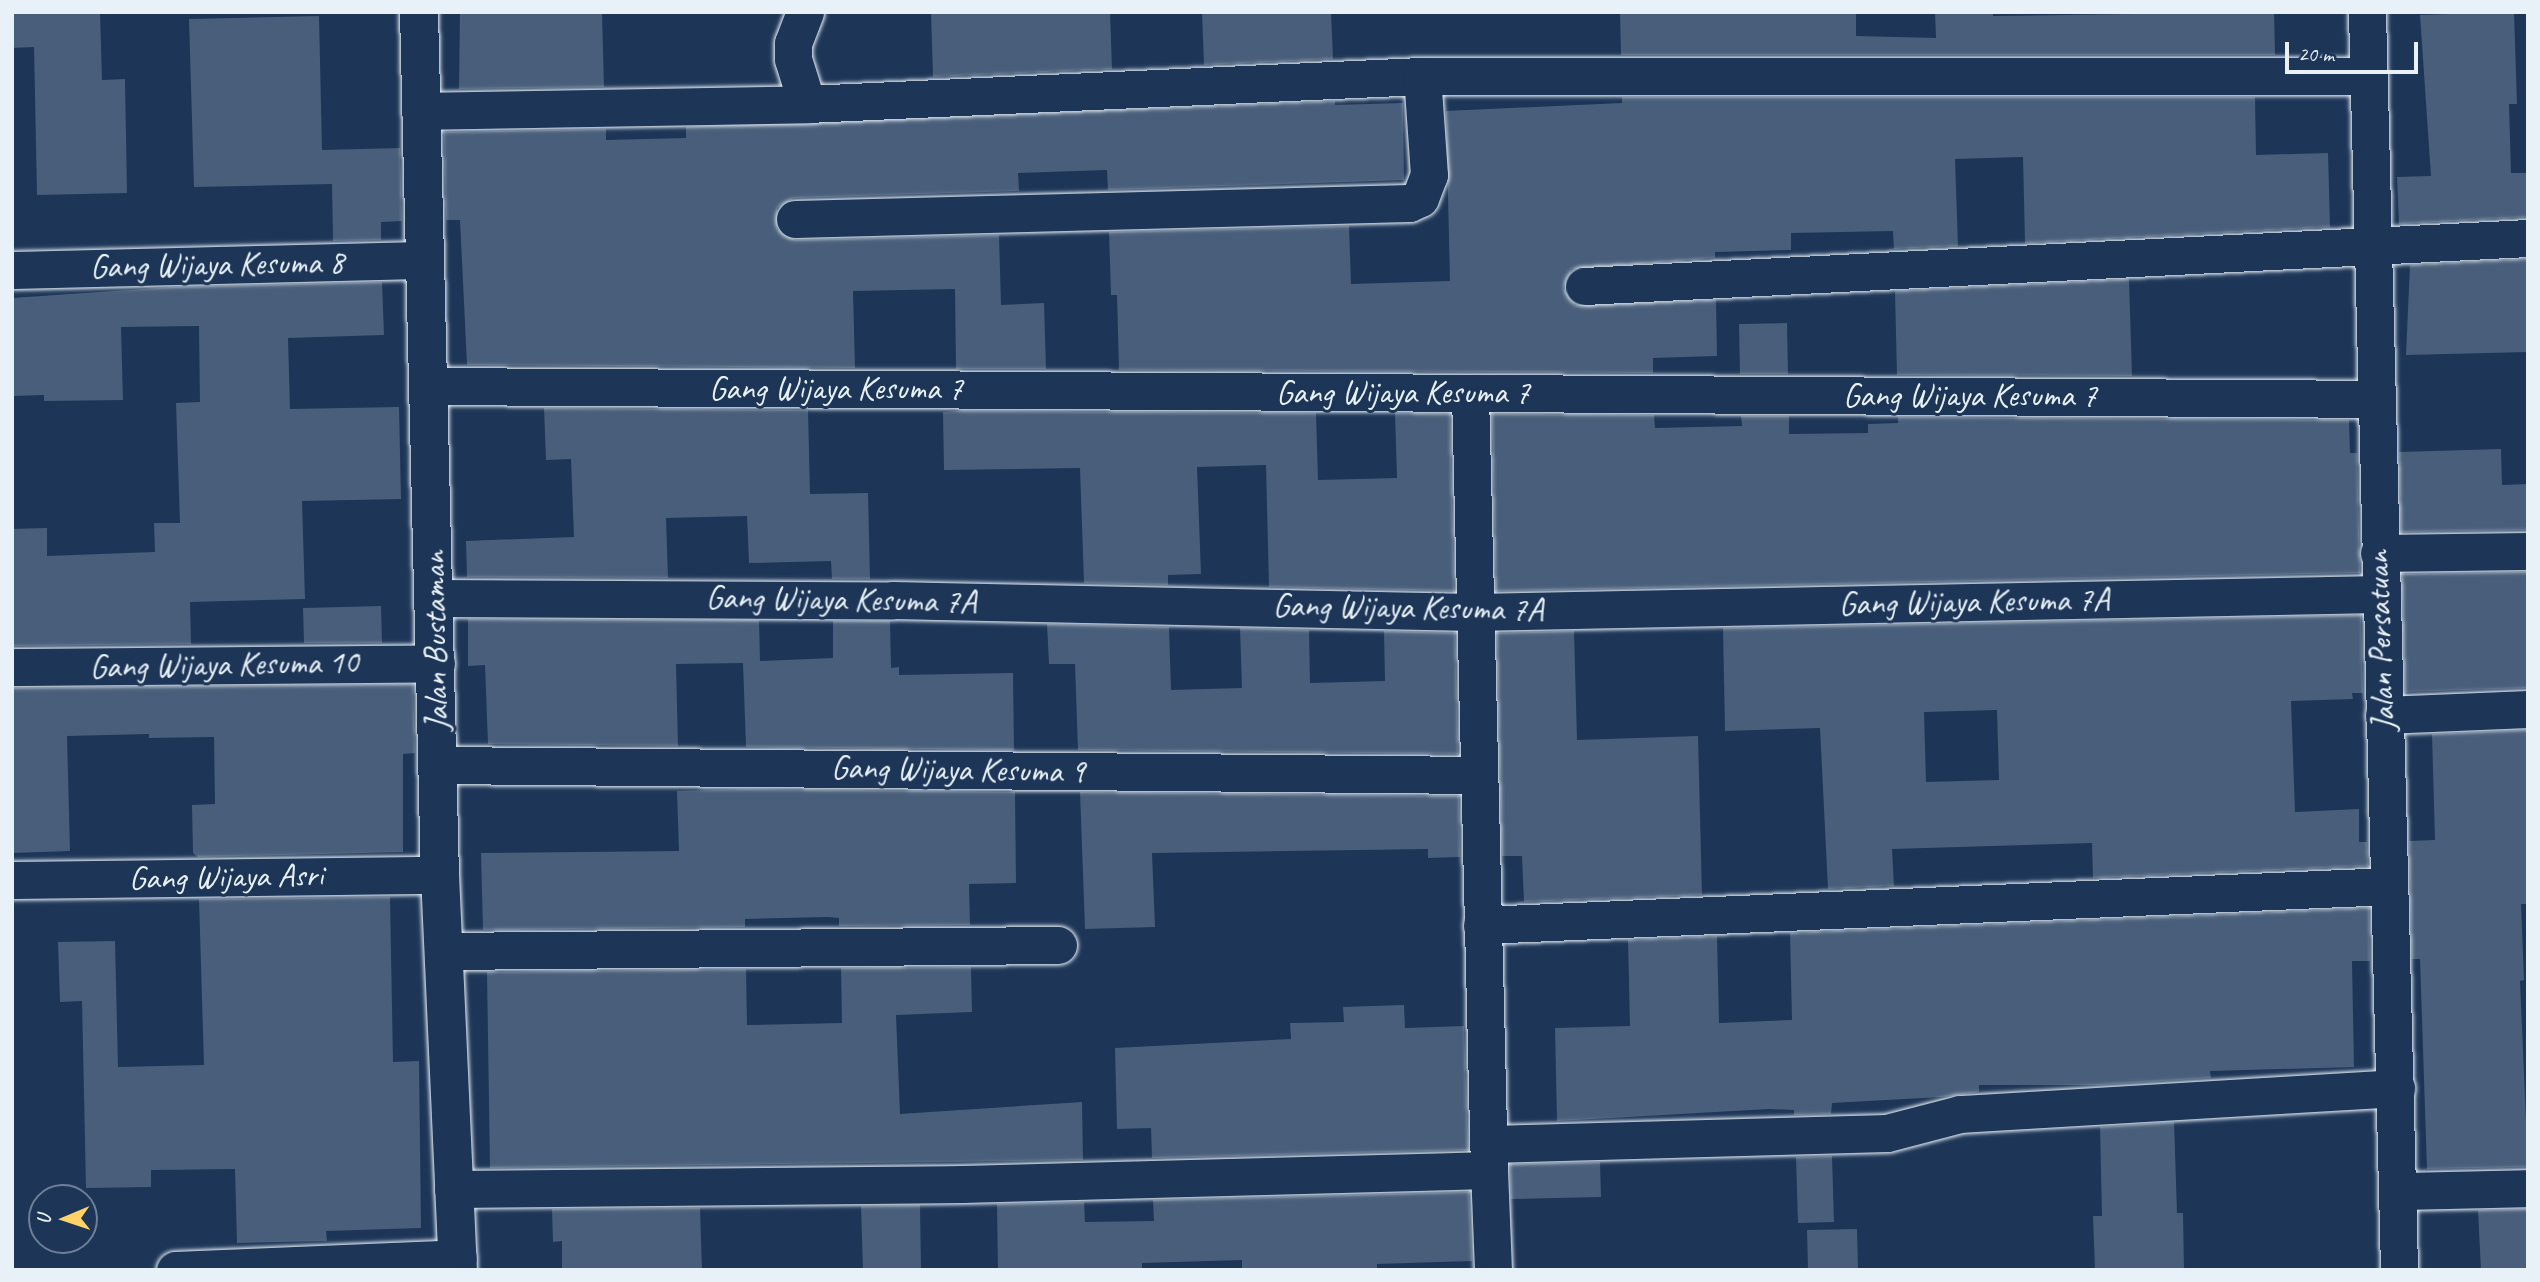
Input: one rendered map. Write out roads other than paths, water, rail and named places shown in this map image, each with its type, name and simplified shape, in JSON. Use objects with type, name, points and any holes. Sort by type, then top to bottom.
[{"type":"main road","name":"Jalan Bustaman","points":[[419,12],[422,260],[431,387],[440,875],[458,1264]]},
{"type":"street","points":[[805,12],[793,43],[793,59],[807,104]]},
{"type":"street","name":"Jalan Persatuan","points":[[2367,12],[2399,1270]]},
{"type":"street","points":[[420,111],[807,104],[1422,76],[2369,76]]},
{"type":"street","points":[[795,219],[1409,203],[1420,198],[1429,175],[1422,76]]},
{"type":"street","points":[[1584,286],[2372,249],[2528,238]]},
{"type":"street","name":"Gang Wijaya Kesuma 8","points":[[12,270],[422,260]]},
{"type":"street","name":"Gang Wijaya Kesuma 7","points":[[431,387],[2375,399]]},
{"type":"street","points":[[1470,393],[1493,1270]]},
{"type":"street","points":[[2379,553],[2528,551]]},
{"type":"street","name":"Gang Wijaya Kesuma 7A","points":[[435,598],[907,600],[1474,611],[2380,594]]},
{"type":"street","name":"Gang Wijaya Kesuma 10","points":[[12,667],[436,663]]},
{"type":"street","points":[[2384,715],[2528,709]]},
{"type":"street","name":"Gang Wijaya Kesuma 9","points":[[438,765],[1478,775]]},
{"type":"street","name":"Gang Wijaya Asri","points":[[12,880],[440,875]]},
{"type":"street","points":[[1482,925],[2389,886]]},
{"type":"street","points":[[444,951],[1058,945]]},
{"type":"street","points":[[453,1189],[962,1184],[1490,1157],[1886,1133],[1960,1114],[2396,1088]]},
{"type":"street","points":[[2399,1191],[2528,1188]]},
{"type":"street","points":[[174,1270],[458,1264]]}]
